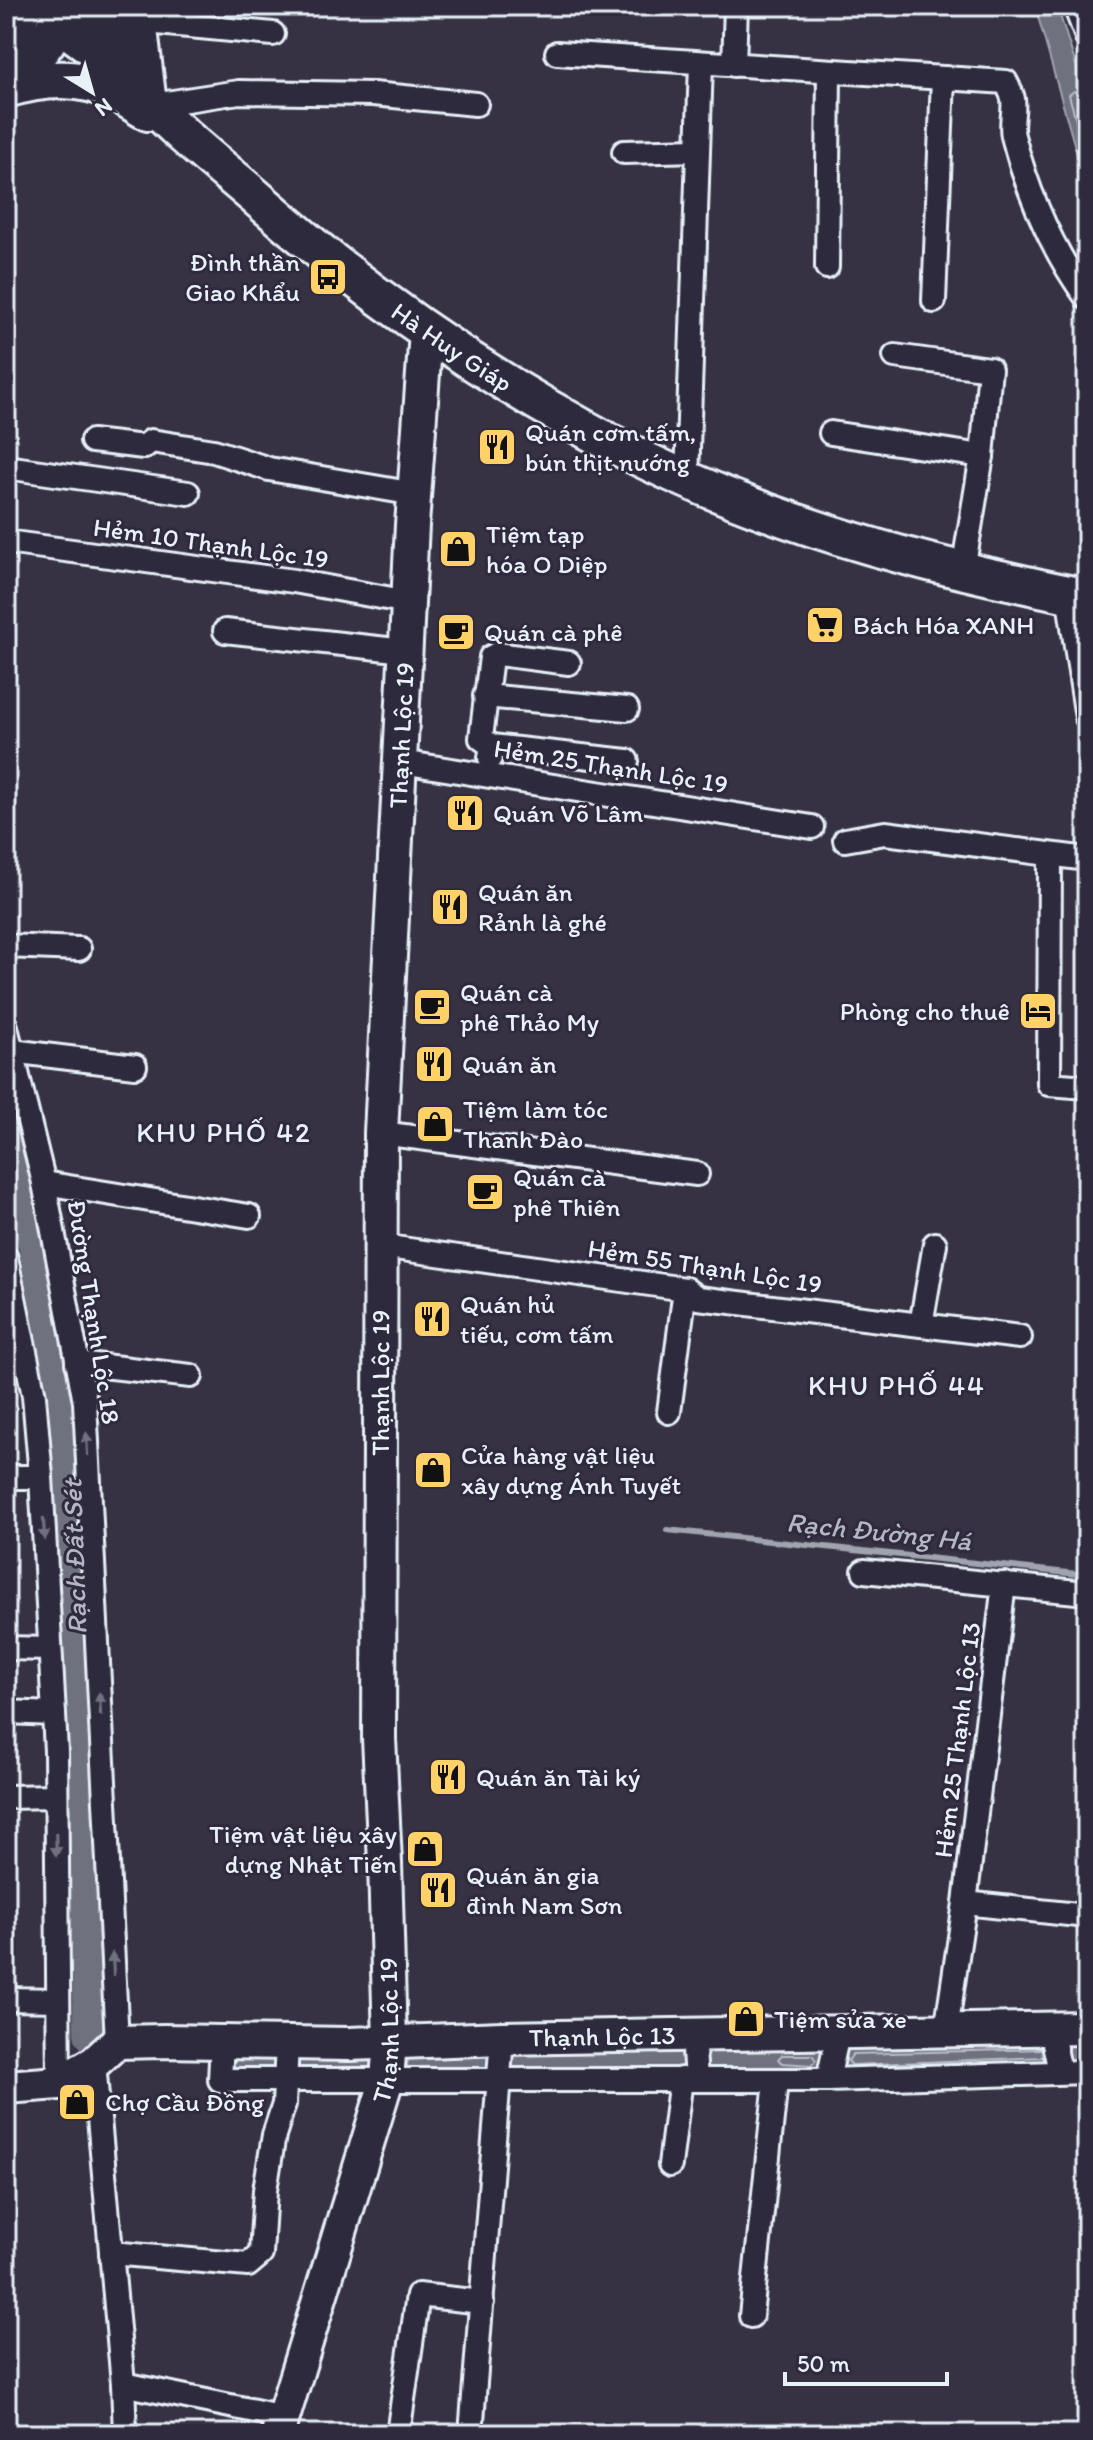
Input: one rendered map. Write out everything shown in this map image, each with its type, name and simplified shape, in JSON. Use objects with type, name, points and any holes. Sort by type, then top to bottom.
[{"type":"highway","points":[[130,14],[149,100]]},
{"type":"main road","points":[[6,63],[22,6]]},
{"type":"main road","name":"Hà Huy Giáp","points":[[6,80],[32,62],[48,41],[65,8],[98,17],[149,100],[321,253],[426,332],[549,409],[687,479],[792,520],[880,549],[1081,601]]},
{"type":"main road","name":"Hà Huy Giáp","points":[[6,89],[49,80],[82,80],[149,100]]},
{"type":"street","points":[[734,65],[736,6]]},
{"type":"street","points":[[1080,10],[1087,37]]},
{"type":"street","points":[[130,14],[273,34]]},
{"type":"street","points":[[557,53],[1006,82],[1013,100],[1012,131],[1025,176],[1042,218],[1087,298]]},
{"type":"street","points":[[687,479],[701,63]]},
{"type":"street","points":[[827,267],[829,71]]},
{"type":"street","points":[[934,301],[943,78]]},
{"type":"street","points":[[149,100],[239,92],[373,94],[476,104]]},
{"type":"street","points":[[624,152],[698,150]]},
{"type":"street","name":"Thạnh Lộc 19","points":[[123,2384],[281,2426],[387,2079],[390,2042],[379,1738],[381,1133],[405,651],[426,332]]},
{"type":"street","points":[[895,356],[990,369],[982,456],[963,570]]},
{"type":"street","points":[[831,433],[982,456]]},
{"type":"street","points":[[92,441],[144,447],[151,441],[214,451],[269,469],[415,494]]},
{"type":"street","points":[[6,467],[188,493]]},
{"type":"street","name":"Hẻm 10 Thạnh Lộc 19","points":[[6,542],[294,581],[408,602]]},
{"type":"street","points":[[1081,601],[1087,718]]},
{"type":"street","points":[[225,631],[405,651]]},
{"type":"street","points":[[569,663],[497,654],[491,657],[481,738],[492,746],[627,761]]},
{"type":"street","points":[[485,696],[627,709]]},
{"type":"street","points":[[487,775],[492,746]]},
{"type":"street","name":"Hẻm 25 Thạnh Lộc 19","points":[[401,762],[812,827]]},
{"type":"street","points":[[845,840],[885,833],[1087,859]]},
{"type":"street","points":[[1050,855],[1049,1084],[1087,1087]]},
{"type":"street","points":[[6,946],[79,949]]},
{"type":"street","name":"Đường Thạnh Lộc 18","points":[[6,1027],[44,1183],[85,1402],[111,2253],[125,2434]]},
{"type":"street","points":[[11,1051],[135,1066]]},
{"type":"street","points":[[381,1133],[697,1174]]},
{"type":"street","points":[[44,1183],[249,1216]]},
{"type":"street","points":[[921,1325],[935,1244]]},
{"type":"street","name":"Hẻm 55 Thạnh Lộc 19","points":[[381,1246],[685,1289],[698,1298],[1020,1337]]},
{"type":"street","points":[[6,1258],[16,1352],[34,1396],[41,1477],[54,1714],[59,2083]]},
{"type":"street","points":[[669,1412],[685,1289]]},
{"type":"street","points":[[77,1363],[191,1376]]},
{"type":"street","points":[[6,1477],[41,1477]]},
{"type":"street","points":[[864,1571],[1087,1593]]},
{"type":"street","name":"Hẻm 25 Thạnh Lộc 13","points":[[946,2031],[1004,1584]]},
{"type":"street","points":[[6,1648],[50,1649]]},
{"type":"street","points":[[6,1712],[54,1714]]},
{"type":"street","points":[[6,1797],[56,1796]]},
{"type":"street","points":[[965,1903],[1087,1916]]},
{"type":"street","points":[[6,1999],[58,2000]]},
{"type":"street","name":"Thạnh Lộc 13","points":[[105,2052],[222,2042],[287,2045],[502,2038],[1087,2028]]},
{"type":"street","points":[[1051,2029],[1060,2072]]},
{"type":"street","points":[[828,2080],[838,2034]]},
{"type":"street","points":[[670,2165],[688,2079],[693,2035]]},
{"type":"street","points":[[471,2434],[502,2038]]},
{"type":"street","points":[[222,2042],[220,2080],[776,2081],[1087,2072]]},
{"type":"street","points":[[111,2253],[248,2265],[261,2254],[265,2190],[274,2135],[284,2104],[287,2045]]},
{"type":"street","points":[[6,2087],[59,2083],[105,2052]]},
{"type":"street","points":[[751,2316],[776,2081]]},
{"type":"street","points":[[398,2434],[418,2295],[482,2302]]},
{"type":"water","points":[[1035,6],[1057,6],[1087,100],[1087,182],[1080,165]]},
{"type":"water","points":[[1087,2040],[1087,2064],[1061,2065],[1056,2041]]},
{"type":"water","points":[[1051,2041],[1056,2066],[837,2073],[843,2047]]},
{"type":"water","points":[[228,2046],[279,2047],[278,2073],[227,2071]]},
{"type":"water","points":[[827,2047],[821,2074],[697,2070],[696,2048]]},
{"type":"water","points":[[295,2048],[386,2051],[378,2071],[293,2071]]},
{"type":"water","points":[[691,2048],[692,2070],[510,2069],[511,2050]]},
{"type":"water","points":[[495,2050],[494,2071],[405,2072],[411,2051]]},
{"type":"waterway","name":"Rạch Đất Sét","points":[[6,1086],[68,1400],[93,2033]]},
{"type":"waterway","name":"Rạch Đường Há","points":[[667,1530],[1087,1575]]},
{"type":"place","name":"Đình thần Giao Khẩu","points":[[328,277]]},
{"type":"place","name":"Quán cơm tấm, bún thịt nướng","points":[[497,447]]},
{"type":"place","name":"Tiệm tạp hóa O Diệp","points":[[458,549]]},
{"type":"place","name":"Bách Hóa XANH","points":[[825,625]]},
{"type":"place","name":"Quán cà phê","points":[[456,632]]},
{"type":"place","name":"Quán Võ Lâm","points":[[465,813]]},
{"type":"place","name":"Quán ăn Rảnh là ghé","points":[[450,907]]},
{"type":"place","name":"Quán cà phê Thảo My","points":[[432,1007]]},
{"type":"place","name":"Phòng cho thuê","points":[[1038,1011]]},
{"type":"place","name":"Quán ăn","points":[[434,1064]]},
{"type":"place","name":"Tiệm làm tóc Thanh Đào","points":[[435,1124]]},
{"type":"place","name":"Quán cà phê Thiên","points":[[485,1192]]},
{"type":"place","name":"Quán hủ tiếu, cơm tấm","points":[[432,1319]]},
{"type":"place","name":"Cửa hàng vật liệu xây dựng Ánh Tuyết","points":[[433,1470]]},
{"type":"place","name":"Quán ăn Tài ký","points":[[448,1777]]},
{"type":"place","name":"Tiệm vật liệu xây dựng Nhật Tiến","points":[[425,1849]]},
{"type":"place","name":"Quán ăn gia đình Nam Sơn","points":[[438,1890]]},
{"type":"place","name":"Tiệm sửa xe","points":[[746,2019]]},
{"type":"place","name":"Chợ Cầu Đồng","points":[[77,2102]]},
{"type":"district","name":"KHU PHỐ 42","points":[[224,1132]]},
{"type":"district","name":"KHU PHỐ 44","points":[[897,1385]]}]
